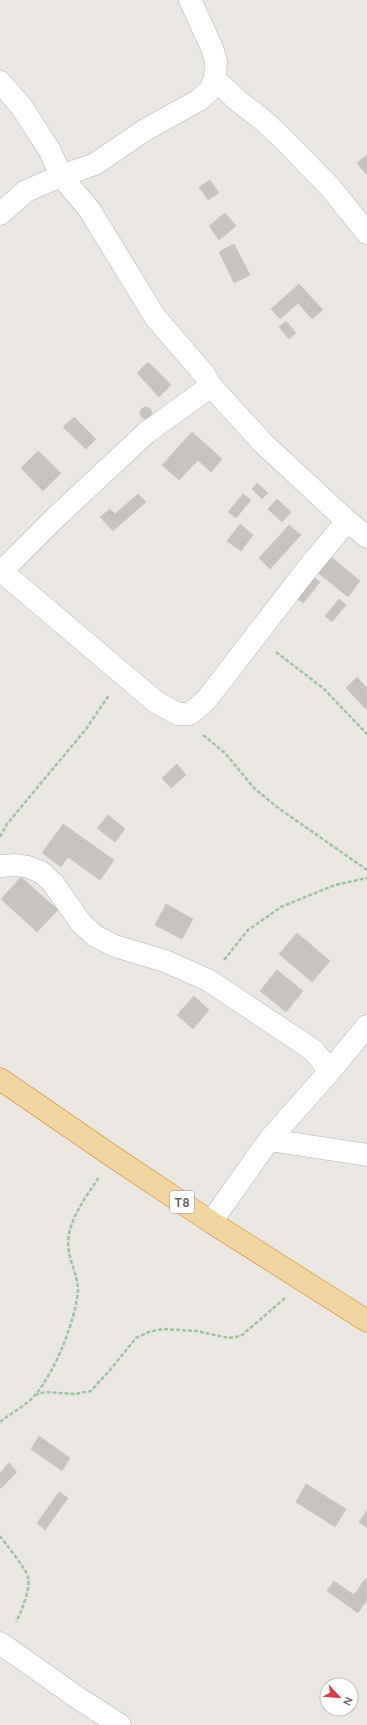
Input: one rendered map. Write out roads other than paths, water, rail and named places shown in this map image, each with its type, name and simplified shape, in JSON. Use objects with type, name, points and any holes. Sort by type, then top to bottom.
[{"type":"highway","name":"T8","points":[[0,1079],[211,1222],[367,1321]]},
{"type":"street","points":[[0,214],[26,192],[61,176],[95,164],[145,130],[199,100],[210,90],[215,79],[216,61],[212,48],[190,0]]},
{"type":"street","points":[[215,79],[238,101],[263,120],[284,140],[330,188],[367,233]]},
{"type":"street","points":[[0,82],[21,106],[50,151],[61,176],[89,209],[155,318],[204,374],[211,386],[264,444],[347,521],[367,537]]},
{"type":"street","points":[[211,386],[146,433],[54,519],[1,572],[161,705],[178,714],[190,714],[207,699],[304,573],[347,521]]},
{"type":"street","points":[[0,866],[22,866],[41,872],[52,883],[81,922],[95,936],[115,946],[164,961],[208,980],[313,1050],[330,1071]]},
{"type":"street","points":[[211,1222],[270,1140],[367,1026]]},
{"type":"street","points":[[270,1140],[367,1155]]},
{"type":"street","points":[[1,1644],[78,1698],[120,1725]]}]
